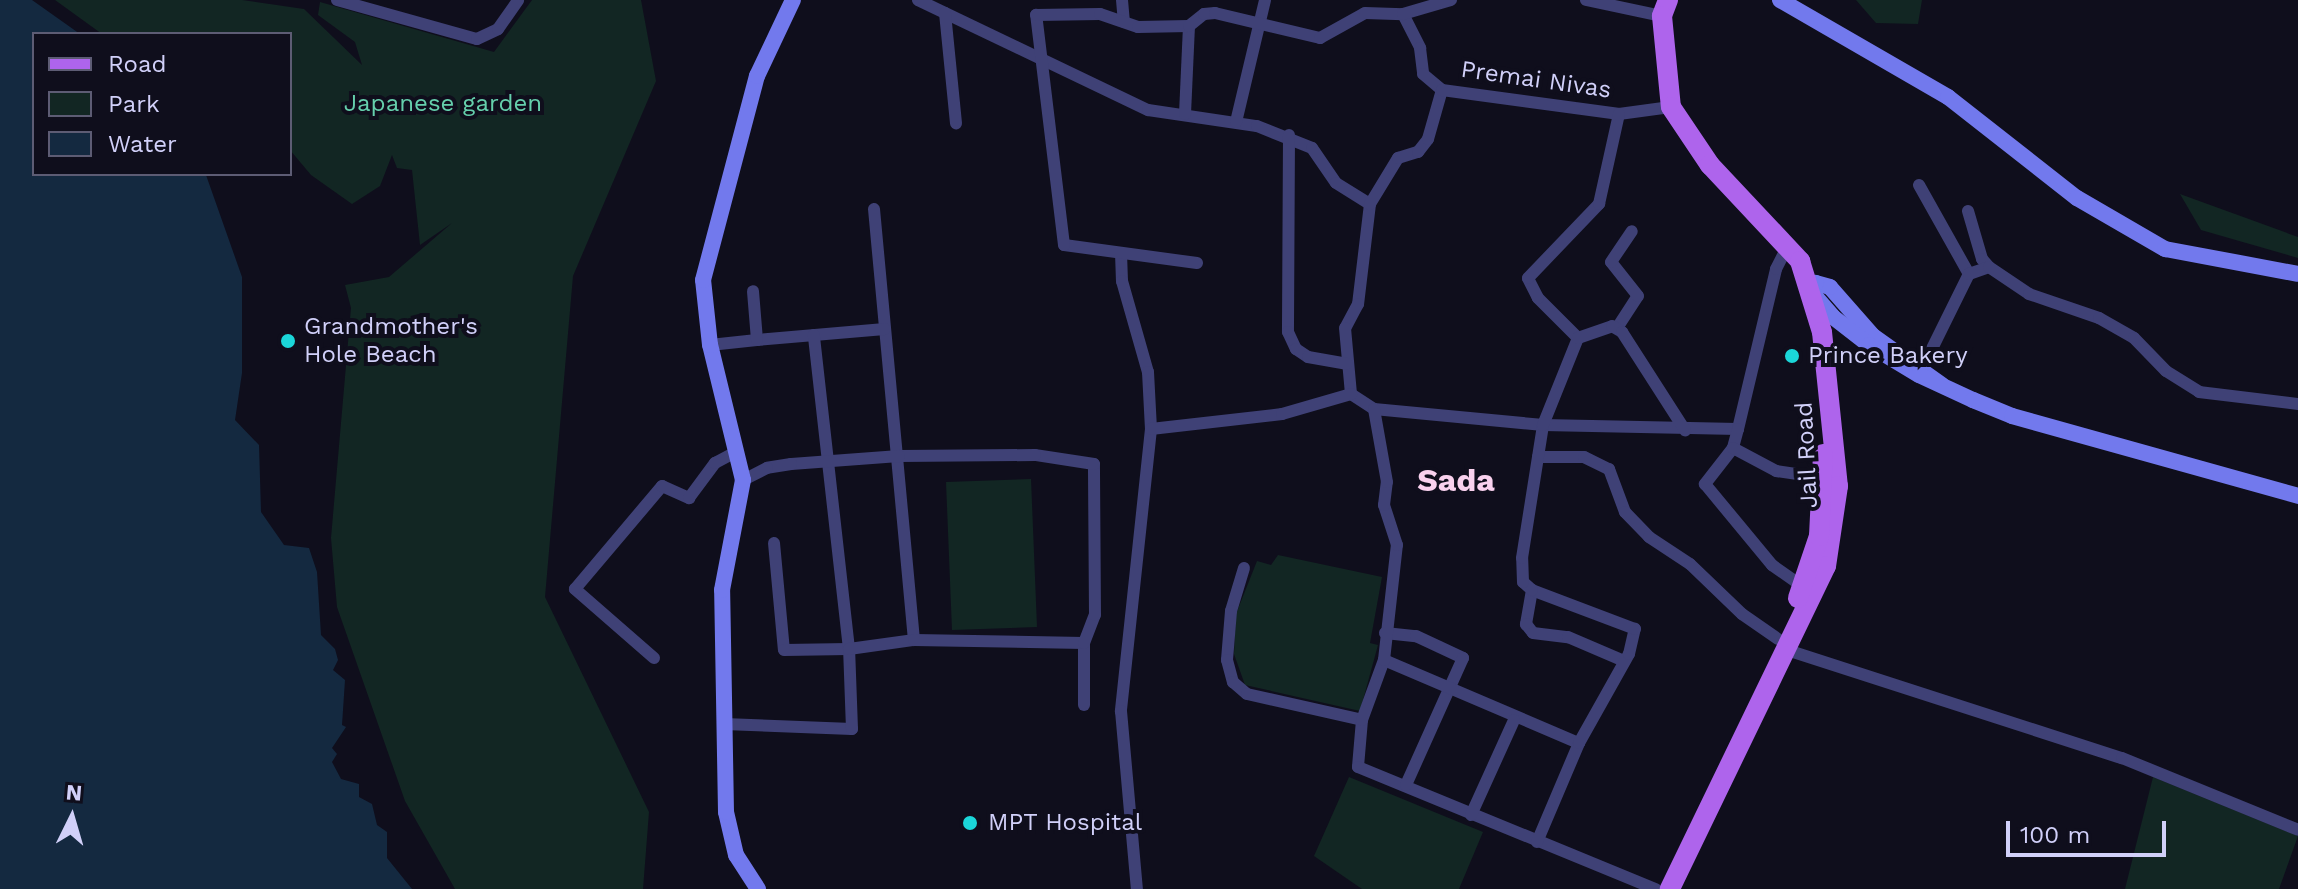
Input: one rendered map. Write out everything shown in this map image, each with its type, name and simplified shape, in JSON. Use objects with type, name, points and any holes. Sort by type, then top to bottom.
[{"type":"main road","points":[[1665,8],[1671,107],[1710,165],[1788,245],[1800,261],[1808,288]]},
{"type":"main road","name":"Jail Road","points":[[1670,889],[1783,644],[1819,536],[1824,478],[1808,288]]},
{"type":"main road","name":"Jail Road","points":[[1656,889],[1826,566],[1837,517],[1832,402],[1822,332],[1808,288]]},
{"type":"street","points":[[337,0],[477,39],[498,29],[518,0]]},
{"type":"street","points":[[758,889],[736,855],[726,812],[722,590],[743,480],[710,345],[703,280],[731,161],[757,76],[793,0]]},
{"type":"street","points":[[918,0],[1148,110],[1236,122],[1289,135],[1312,148],[1336,183],[1370,204],[1358,304],[1345,328],[1351,394],[1374,409],[1543,425],[1738,429]]},
{"type":"street","points":[[1122,0],[1124,22]]},
{"type":"street","points":[[1236,122],[1265,0]]},
{"type":"street","points":[[1197,263],[1064,245],[1036,15],[1100,14],[1138,27],[1189,26],[1204,14],[1259,19],[1320,38],[1364,6],[1403,14],[1451,0]]},
{"type":"street","points":[[1586,0],[1665,8]]},
{"type":"street","points":[[1780,0],[1948,97],[2077,198],[2165,249],[2298,274]]},
{"type":"street","points":[[945,13],[956,123]]},
{"type":"street","points":[[1403,14],[1420,48],[1423,74],[1442,90]]},
{"type":"street","points":[[1185,114],[1189,26]]},
{"type":"street","name":"Premai Nivas","points":[[1370,204],[1398,158],[1418,152],[1428,139],[1442,90],[1619,114],[1671,107]]},
{"type":"street","points":[[1578,338],[1538,298],[1528,278],[1599,204],[1619,114]]},
{"type":"street","points":[[1289,135],[1288,332],[1296,349],[1308,357],[1346,364]]},
{"type":"street","points":[[1919,185],[1969,274]]},
{"type":"street","points":[[874,209],[914,640]]},
{"type":"street","points":[[1968,211],[1982,259],[2029,294],[2099,318],[2134,338],[2166,371],[2199,392],[2298,404]]},
{"type":"street","points":[[1578,338],[1617,328],[1638,296],[1611,262],[1632,231]]},
{"type":"street","points":[[1788,245],[1776,269],[1733,448],[1705,484],[1772,565],[1803,587]]},
{"type":"street","points":[[1121,253],[1122,281],[1148,372],[1151,429],[1121,711],[1137,889]]},
{"type":"street","points":[[1921,371],[1969,274],[1989,267]]},
{"type":"street","points":[[1808,288],[1833,317],[1942,385],[2012,416],[2298,496]]},
{"type":"street","points":[[753,291],[757,340]]},
{"type":"street","points":[[1617,328],[1647,365],[1660,396],[1685,430]]},
{"type":"street","points":[[710,345],[885,329]]},
{"type":"street","points":[[724,724],[852,729],[849,649],[832,462],[814,335]]},
{"type":"street","points":[[1537,842],[1579,743],[1624,661],[1635,629],[1532,590],[1523,582],[1522,558],[1543,425],[1578,338]]},
{"type":"street","points":[[1151,429],[1282,414],[1351,394]]},
{"type":"street","points":[[1374,409],[1387,482],[1384,505],[1397,545],[1384,660],[1362,720],[1358,767],[1656,889]]},
{"type":"street","points":[[1733,448],[1776,471],[1824,478]]},
{"type":"street","points":[[654,658],[575,589],[662,486],[689,498],[715,463],[736,452]]},
{"type":"street","points":[[743,480],[767,468],[899,456],[1035,455],[1094,464],[1095,615],[1084,643],[1084,705]]},
{"type":"street","points":[[1538,457],[1584,457],[1609,469],[1625,512],[1649,537],[1690,564],[1742,614],[1783,644],[2122,758],[2298,830]]},
{"type":"street","points":[[774,543],[784,650],[849,649],[914,640],[1084,643]]},
{"type":"street","points":[[1244,568],[1231,611],[1227,660],[1233,682],[1247,694],[1362,720]]},
{"type":"street","points":[[1532,590],[1526,624],[1533,633],[1568,637],[1624,661]]},
{"type":"street","points":[[1385,633],[1416,636],[1463,658],[1451,691],[1406,785]]},
{"type":"street","points":[[1384,660],[1514,720],[1579,743]]},
{"type":"street","points":[[1471,815],[1514,720]]},
{"type":"green space","name":"Japanese garden","points":[[55,0],[242,0],[304,9],[362,65],[355,42],[318,15],[320,2],[494,52],[532,0],[641,0],[656,81],[573,276],[545,597],[649,812],[643,889],[455,889],[405,801],[337,607],[331,538],[351,308],[345,285],[389,277],[452,223],[420,245],[412,170],[397,168],[392,155],[380,186],[352,204],[311,175],[292,152],[292,32],[99,32]]},
{"type":"green space","points":[[1856,0],[1922,0],[1918,24],[1876,23]]},
{"type":"green space","points":[[2180,194],[2298,237],[2298,258],[2201,230]]},
{"type":"green space","points":[[1031,479],[1037,627],[952,630],[946,482]]},
{"type":"green space","points":[[1278,555],[1382,577],[1370,643],[1378,645],[1360,711],[1245,685],[1234,654],[1236,614],[1257,561],[1271,565]]},
{"type":"green space","points":[[1349,777],[1483,832],[1459,889],[1362,889],[1314,856]]},
{"type":"green space","points":[[2153,777],[2298,836],[2279,889],[2125,889]]},
{"type":"water","points":[[0,0],[32,0],[77,32],[32,32],[32,176],[206,176],[242,277],[242,373],[235,420],[259,445],[261,512],[284,545],[309,548],[317,572],[321,635],[335,649],[338,660],[333,670],[345,680],[342,725],[346,727],[332,748],[337,754],[332,762],[341,779],[359,784],[359,797],[372,804],[377,825],[387,832],[387,858],[412,889],[0,889]]},
{"type":"place","name":"Grandmother's Hole Beach","points":[[288,341]]},
{"type":"place","name":"Prince Bakery","points":[[1792,356]]},
{"type":"place","name":"MPT Hospital","points":[[970,823]]},
{"type":"district","name":"Sada","points":[[1456,480]]}]
